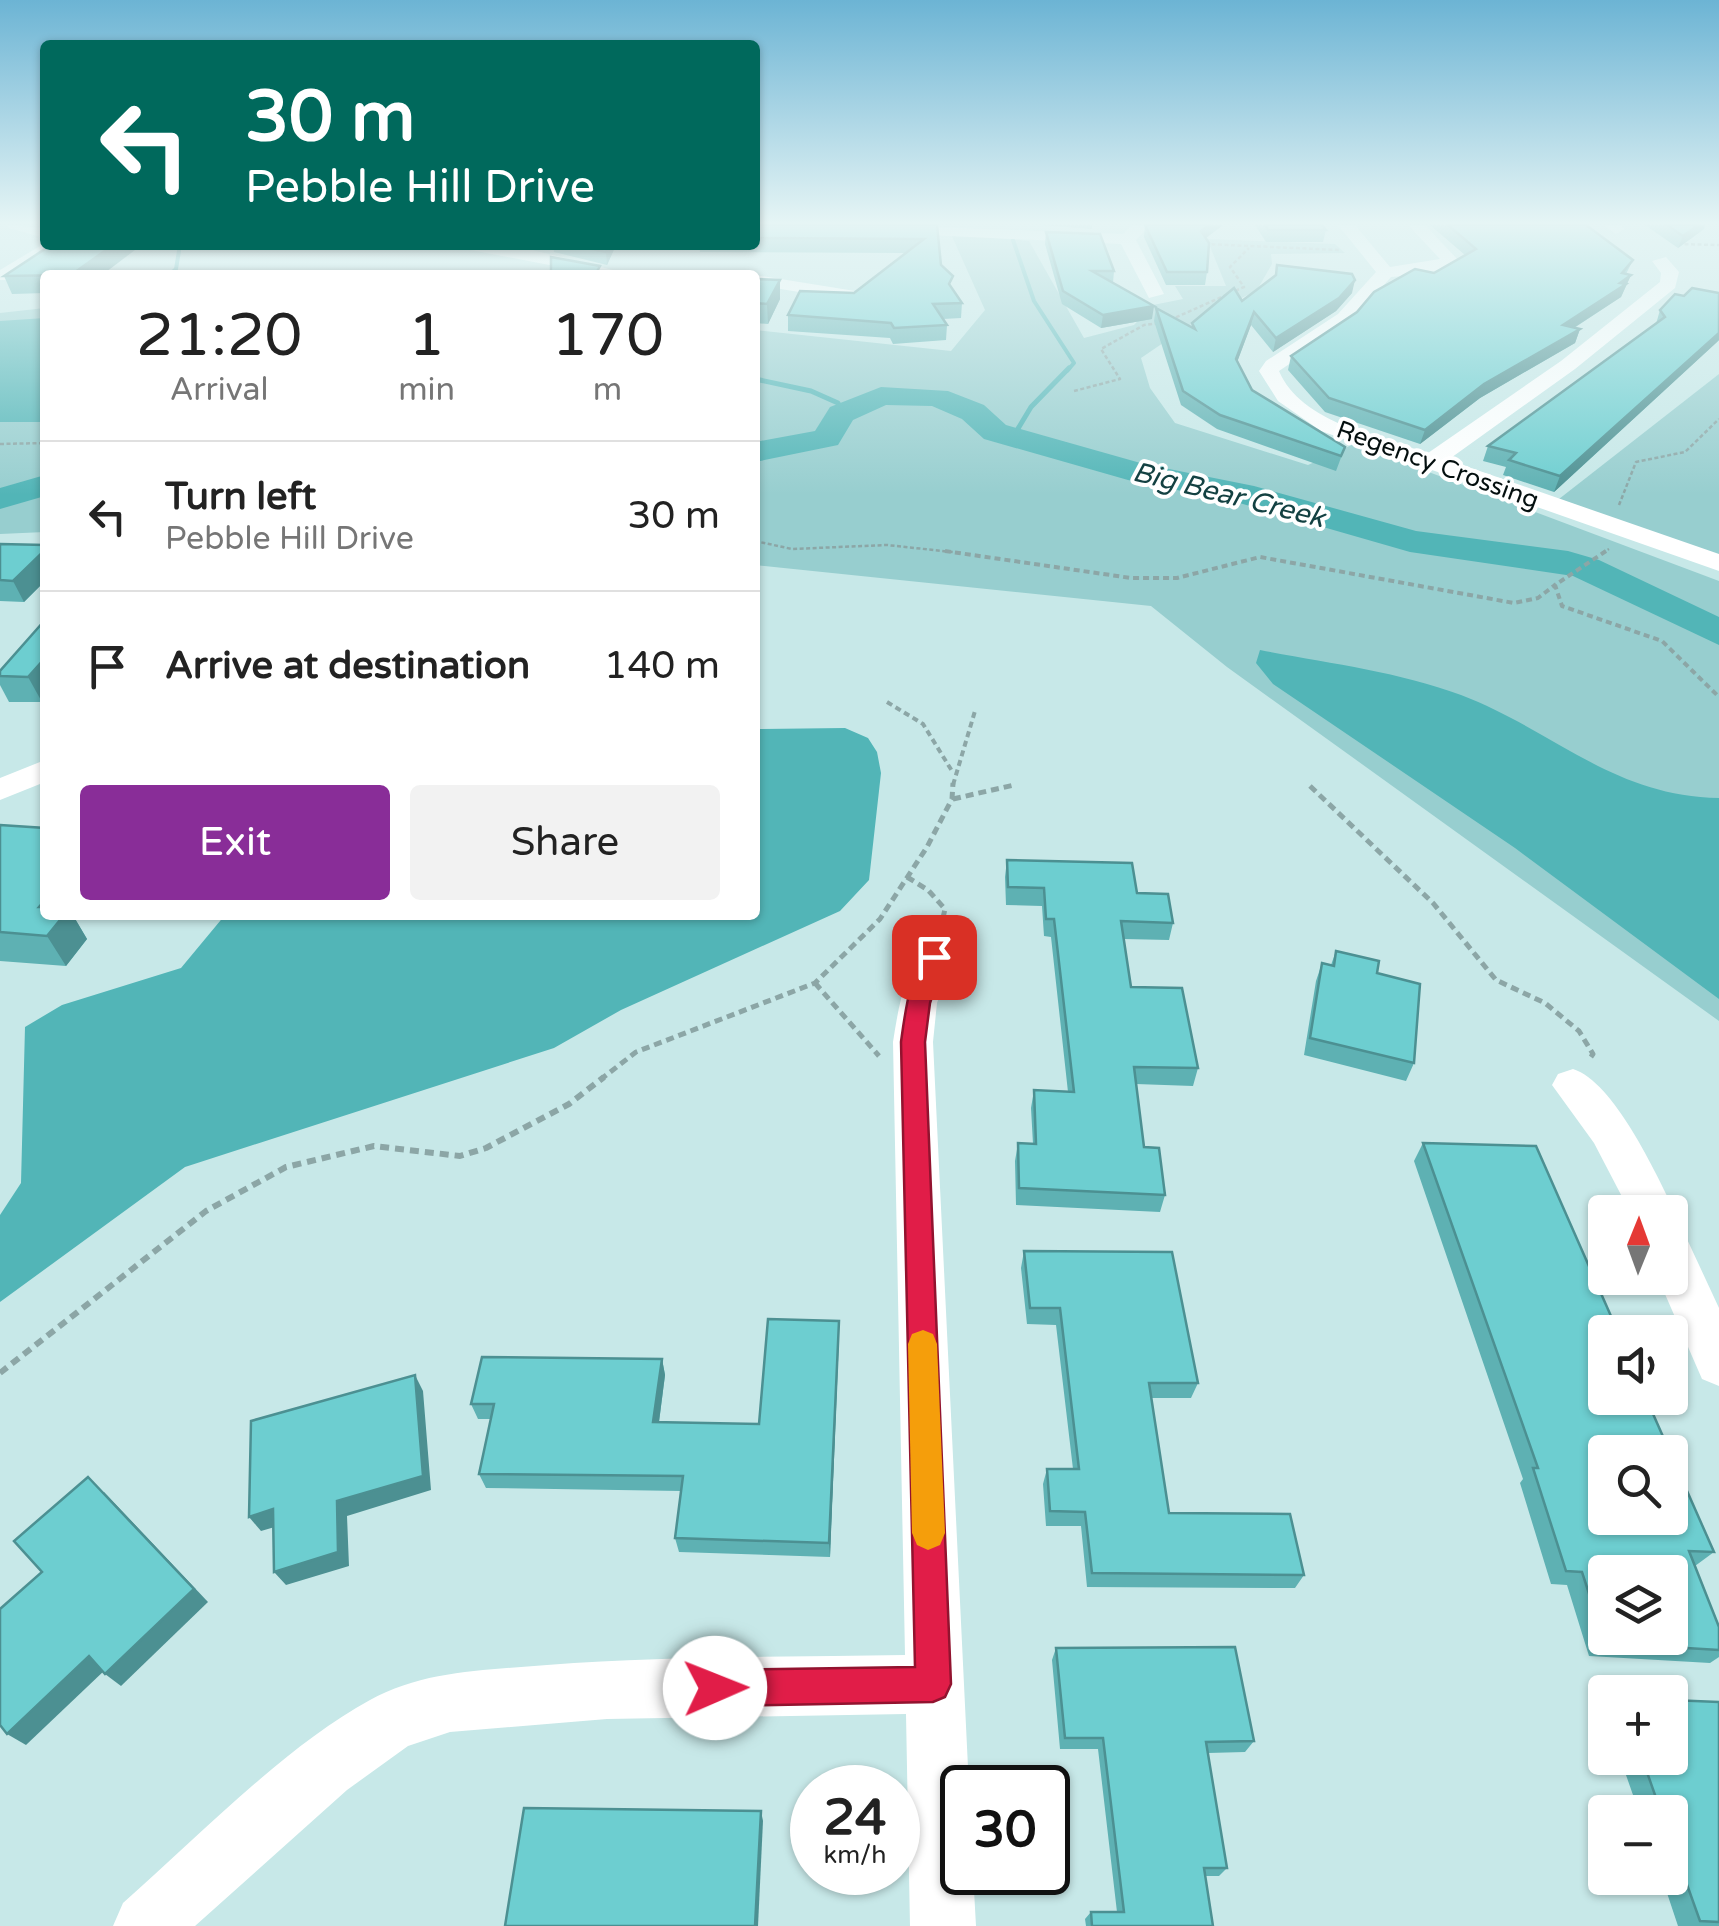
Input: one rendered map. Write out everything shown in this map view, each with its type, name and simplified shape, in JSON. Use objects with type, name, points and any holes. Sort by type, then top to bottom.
[{"type":"street","name":"Regency Crossing","points":[[1347,315],[1275,360],[1269,371],[1273,384],[1288,399],[1329,426],[1719,563]]},
{"type":"street","points":[[1430,462],[1630,315]]},
{"type":"street","points":[[0,790],[40,772]]},
{"type":"street","points":[[934,957],[918,1003],[915,1097],[944,1926]]},
{"type":"street","points":[[1573,1085],[1609,1131],[1644,1195]]},
{"type":"street","points":[[1688,1293],[1719,1363]]},
{"type":"street","points":[[146,1926],[326,1768],[391,1721],[450,1702],[606,1690],[933,1684]]},
{"type":"path","points":[[1074,391],[1120,379],[1101,349],[1144,325],[1183,315]]},
{"type":"path","points":[[760,542],[791,551],[911,547],[1161,580],[1203,573],[1235,558],[1260,557],[1514,602],[1538,598],[1597,558],[1628,531],[1617,510],[1633,466],[1683,454],[1699,442],[1710,423],[1719,419]]},
{"type":"path","points":[[0,444],[40,443]]},
{"type":"path","points":[[1555,585],[1557,599],[1570,612],[1638,629],[1671,646],[1719,697]]},
{"type":"path","points":[[887,702],[923,724],[952,773]]},
{"type":"path","points":[[0,1372],[37,1348],[206,1211],[286,1166],[374,1146],[460,1156],[486,1148],[568,1104],[636,1052],[815,983],[880,919],[907,878],[952,800],[952,773],[975,711]]},
{"type":"path","points":[[952,800],[1014,785]]},
{"type":"path","points":[[1310,786],[1433,903],[1496,980],[1545,1002],[1579,1032],[1593,1054],[1573,1085]]},
{"type":"path","points":[[907,878],[928,890],[945,909],[934,957]]},
{"type":"path","points":[[815,983],[915,1097]]},
{"type":"shaded area","points":[[0,315],[40,315],[40,532],[0,534]]},
{"type":"shaded area","points":[[981,315],[1071,315],[1084,338],[1134,325],[1144,315],[1209,315],[1141,358],[1150,388],[1175,423],[1308,465],[1354,444],[1719,581],[1719,1021],[1227,667],[1151,606],[760,566],[760,331],[951,351]]},
{"type":"shaded area","points":[[40,318],[40,422],[0,422],[0,321]]},
{"type":"shaded area","points":[[1719,374],[1719,557],[1559,499]]},
{"type":"shaded area","points":[[1260,650],[1437,687],[1495,710],[1615,774],[1681,794],[1719,798],[1719,999],[1515,848],[1273,684],[1256,663]]},
{"type":"shaded area","points":[[845,728],[868,738],[877,752],[881,773],[869,880],[840,911],[621,1010],[554,1048],[185,1167],[0,1302],[0,1215],[21,1183],[25,1027],[62,1005],[181,968],[221,920],[760,920],[760,729]]},
{"type":"building","points":[[788,315],[940,315],[947,325],[894,328],[891,323]]},
{"type":"building","points":[[1158,315],[1169,315],[1195,329],[1192,323],[1202,315],[1253,315],[1236,359],[1252,390],[1345,447],[1341,456],[1220,415],[1183,391]]},
{"type":"building","points":[[1256,315],[1312,315],[1276,338]]},
{"type":"building","points":[[1353,315],[1579,315],[1563,325],[1580,329],[1484,384],[1425,430],[1329,398],[1291,356]]},
{"type":"building","points":[[1719,315],[1719,333],[1560,476],[1509,460],[1516,453],[1488,446],[1665,317]]},
{"type":"building","points":[[0,544],[40,545],[40,555],[13,581],[0,580]]},
{"type":"building","points":[[40,626],[40,664],[28,677],[0,676],[0,671]]},
{"type":"building","points":[[0,825],[40,828],[40,920],[60,920],[47,936],[0,932]]},
{"type":"building","points":[[1007,860],[1132,863],[1137,893],[1168,894],[1173,923],[1121,921],[1131,987],[1182,988],[1198,1068],[1134,1067],[1144,1147],[1159,1148],[1165,1195],[1019,1188],[1018,1143],[1036,1144],[1034,1090],[1074,1092],[1054,919],[1046,919],[1044,888],[1008,887]]},
{"type":"building","points":[[1336,951],[1379,961],[1377,973],[1420,984],[1414,1063],[1310,1038],[1322,963],[1334,966]]},
{"type":"building","points":[[1423,1143],[1536,1146],[1588,1264],[1588,1295],[1602,1295],[1611,1315],[1588,1315],[1588,1415],[1654,1415],[1662,1435],[1588,1435],[1588,1535],[1688,1535],[1688,1493],[1714,1552],[1689,1551],[1719,1627],[1719,1650],[1688,1648],[1688,1555],[1588,1555],[1588,1591],[1582,1572],[1566,1571],[1533,1468],[1538,1468]]},
{"type":"building","points":[[1024,1251],[1172,1252],[1198,1383],[1149,1383],[1169,1513],[1290,1514],[1304,1575],[1092,1573],[1085,1512],[1050,1511],[1047,1469],[1079,1469],[1060,1308],[1030,1308]]},
{"type":"building","points":[[768,1319],[839,1321],[829,1543],[675,1538],[683,1476],[479,1474],[494,1404],[471,1404],[482,1357],[662,1359],[653,1422],[759,1424]]},
{"type":"building","points":[[415,1375],[423,1476],[337,1501],[338,1552],[274,1572],[273,1509],[249,1517],[251,1421]]},
{"type":"building","points":[[88,1477],[194,1589],[105,1674],[89,1656],[7,1734],[0,1725],[0,1609],[42,1572],[14,1541]]},
{"type":"building","points":[[1235,1647],[1254,1741],[1206,1742],[1227,1868],[1204,1868],[1213,1926],[1092,1926],[1091,1912],[1124,1912],[1103,1738],[1065,1738],[1056,1648]]},
{"type":"building","points":[[1688,1701],[1719,1702],[1719,1922],[1700,1921],[1688,1887],[1688,1795],[1655,1795],[1648,1775],[1688,1775]]},
{"type":"building","points":[[524,1808],[761,1811],[755,1926],[505,1926]]},
{"type":"waterway","points":[[1043,315],[1074,363],[1067,371]]},
{"type":"waterway","points":[[1013,437],[1031,407],[1069,368]]},
{"type":"waterway","points":[[760,380],[811,391],[838,403],[841,414]]},
{"type":"waterway","name":"Big Bear Creek","points":[[760,451],[827,438],[841,414],[881,396],[937,397],[973,412],[995,432],[1140,473],[1242,493],[1410,541],[1463,552],[1555,559],[1586,568],[1719,633]]},
{"type":"waterway","name":"Big Bear Creek","points":[[0,499],[40,487]]},
{"type":"slow traffic","points":[[923,1344],[928,1533]]},
{"type":"route","points":[[715,1688],[933,1684],[913,1042],[918,1003],[934,957]]}]
